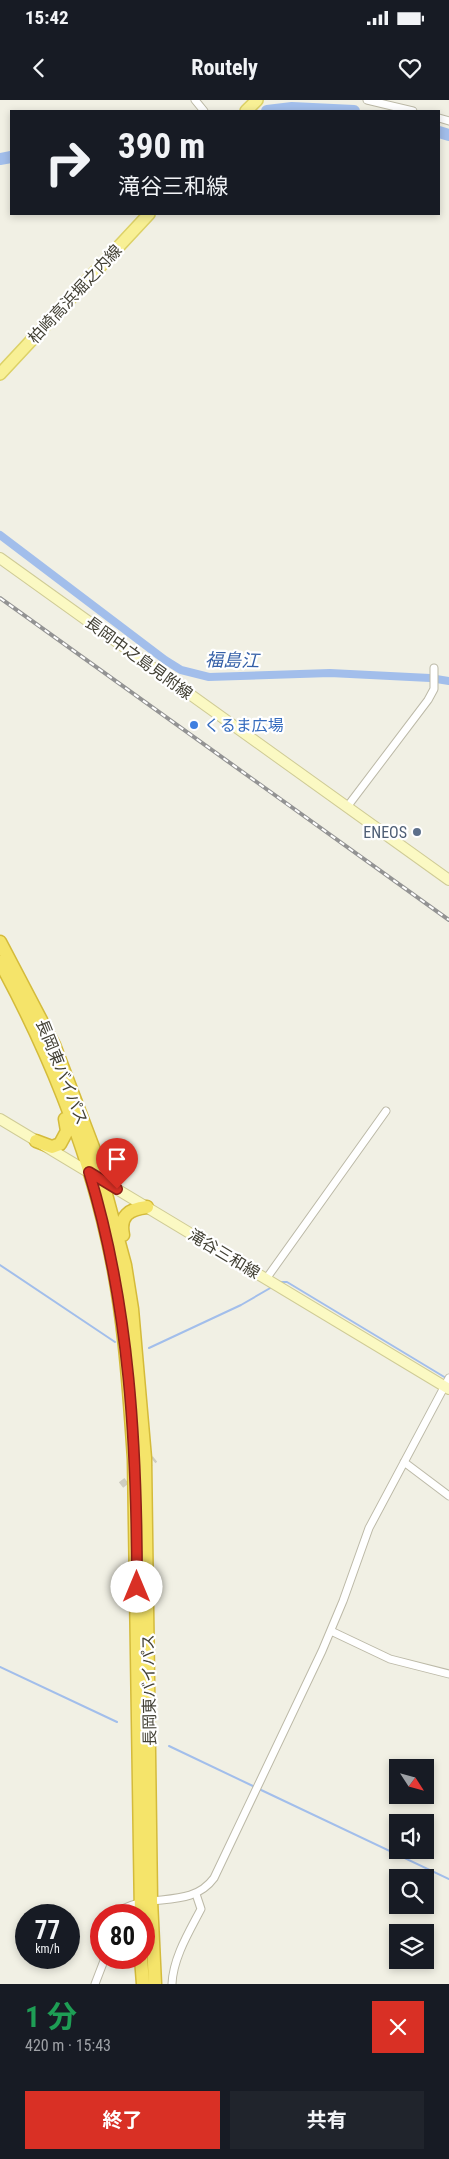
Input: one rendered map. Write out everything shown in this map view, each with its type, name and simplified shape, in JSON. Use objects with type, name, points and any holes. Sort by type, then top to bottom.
[{"type":"highway","name":"長岡東バイパス","points":[[0,942],[54,1045],[104,1182],[125,1264],[132,1308],[145,1458],[145,1904]]},
{"type":"highway","name":"長岡東バイパス","points":[[0,962],[30,1020],[89,1172],[108,1238],[130,1388],[137,1533],[146,1901],[155,1984]]},
{"type":"highway","points":[[0,966],[53,1085],[66,1123],[66,1135],[60,1144],[52,1147],[36,1141]]},
{"type":"highway","points":[[145,1458],[145,1397],[138,1320],[121,1224],[129,1211],[147,1207]]},
{"type":"highway","points":[[141,1969],[142,1984]]},
{"type":"main road","points":[[247,110],[257,100]]},
{"type":"main road","name":"柏崎高浜堀之内線","points":[[0,374],[148,215]]},
{"type":"main road","name":"長岡中之島見附線","points":[[0,558],[449,880]]},
{"type":"main road","name":"滝谷三和線","points":[[0,1119],[266,1279],[447,1384]]},
{"type":"street","points":[[195,100],[203,110]]},
{"type":"street","points":[[367,100],[409,110]]},
{"type":"street","points":[[347,807],[428,700],[434,684],[434,670]]},
{"type":"street","points":[[266,1279],[386,1111]]},
{"type":"street","points":[[136,1904],[146,1901],[172,1900],[196,1894],[205,1888],[218,1871],[331,1631],[369,1528],[447,1384]]},
{"type":"street","points":[[404,1462],[449,1496]]},
{"type":"street","points":[[331,1631],[390,1659],[448,1672]]},
{"type":"street","points":[[172,1984],[172,1973],[178,1957],[201,1909],[196,1894]]},
{"type":"street","points":[[95,1984],[100,1969]]},
{"type":"waterway","points":[[275,110],[292,108],[333,110]]},
{"type":"waterway","points":[[440,132],[449,135]]},
{"type":"waterway","points":[[0,159],[10,157]]},
{"type":"waterway","name":"福島江","points":[[0,535],[165,660],[181,670],[209,677],[330,673],[430,678],[449,681]]},
{"type":"waterway","points":[[0,1265],[115,1342]]},
{"type":"waterway","points":[[280,1282],[287,1282],[446,1378]]},
{"type":"waterway","points":[[149,1348],[241,1305],[272,1287]]},
{"type":"waterway","points":[[0,1667],[117,1722]]},
{"type":"waterway","points":[[169,1746],[255,1787]]},
{"type":"waterway","points":[[259,1789],[449,1879]]},
{"type":"tunnel","points":[[145,1467],[155,1459]]},
{"type":"tunnel","points":[[121,1485],[134,1475]]},
{"type":"railway","points":[[0,598],[449,920]]},
{"type":"place","name":"くるま広場","points":[[194,725]]},
{"type":"place","name":"ENEOS","points":[[417,832]]},
{"type":"route","points":[[117,1189],[89,1172],[108,1238],[130,1388],[137,1540],[137,1587]]}]
